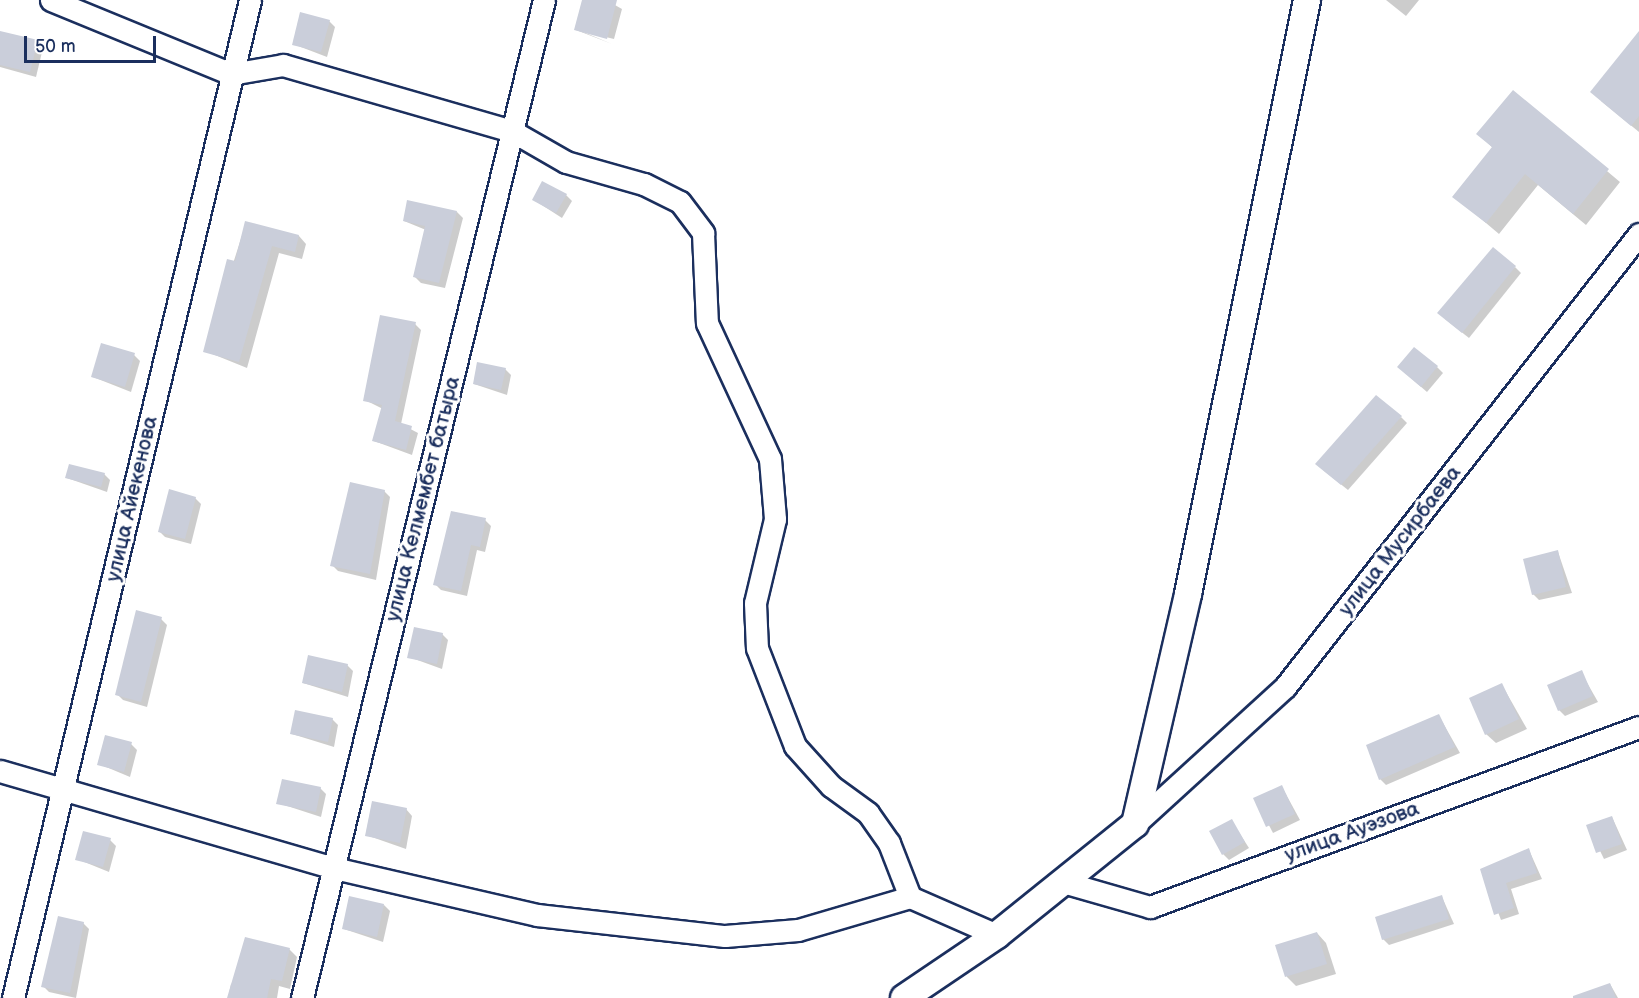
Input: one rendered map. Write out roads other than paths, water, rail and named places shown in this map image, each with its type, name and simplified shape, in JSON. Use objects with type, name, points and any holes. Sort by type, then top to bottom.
[{"type":"main road","points":[[904,998],[997,935],[1135,824],[1188,594],[1307,0]]},
{"type":"street","points":[[51,0],[231,74],[283,65],[512,131],[566,162],[644,184],[680,202],[703,233],[707,323],[770,459],[775,519],[755,603],[757,648],[795,746],[831,786],[868,813],[889,843],[910,897]]},
{"type":"street","name":"улица Айекенова","points":[[14,998],[250,0]]},
{"type":"street","name":"улица Келмембет батыра","points":[[302,998],[544,0]]},
{"type":"street","name":"улица Мусирбаева","points":[[1135,824],[1285,687],[1639,234]]},
{"type":"street","name":"улица Ауэзова","points":[[1063,882],[1150,907],[1639,727]]},
{"type":"street","points":[[0,771],[65,788],[334,868],[537,915],[725,936],[798,930],[910,897],[997,935]]}]
